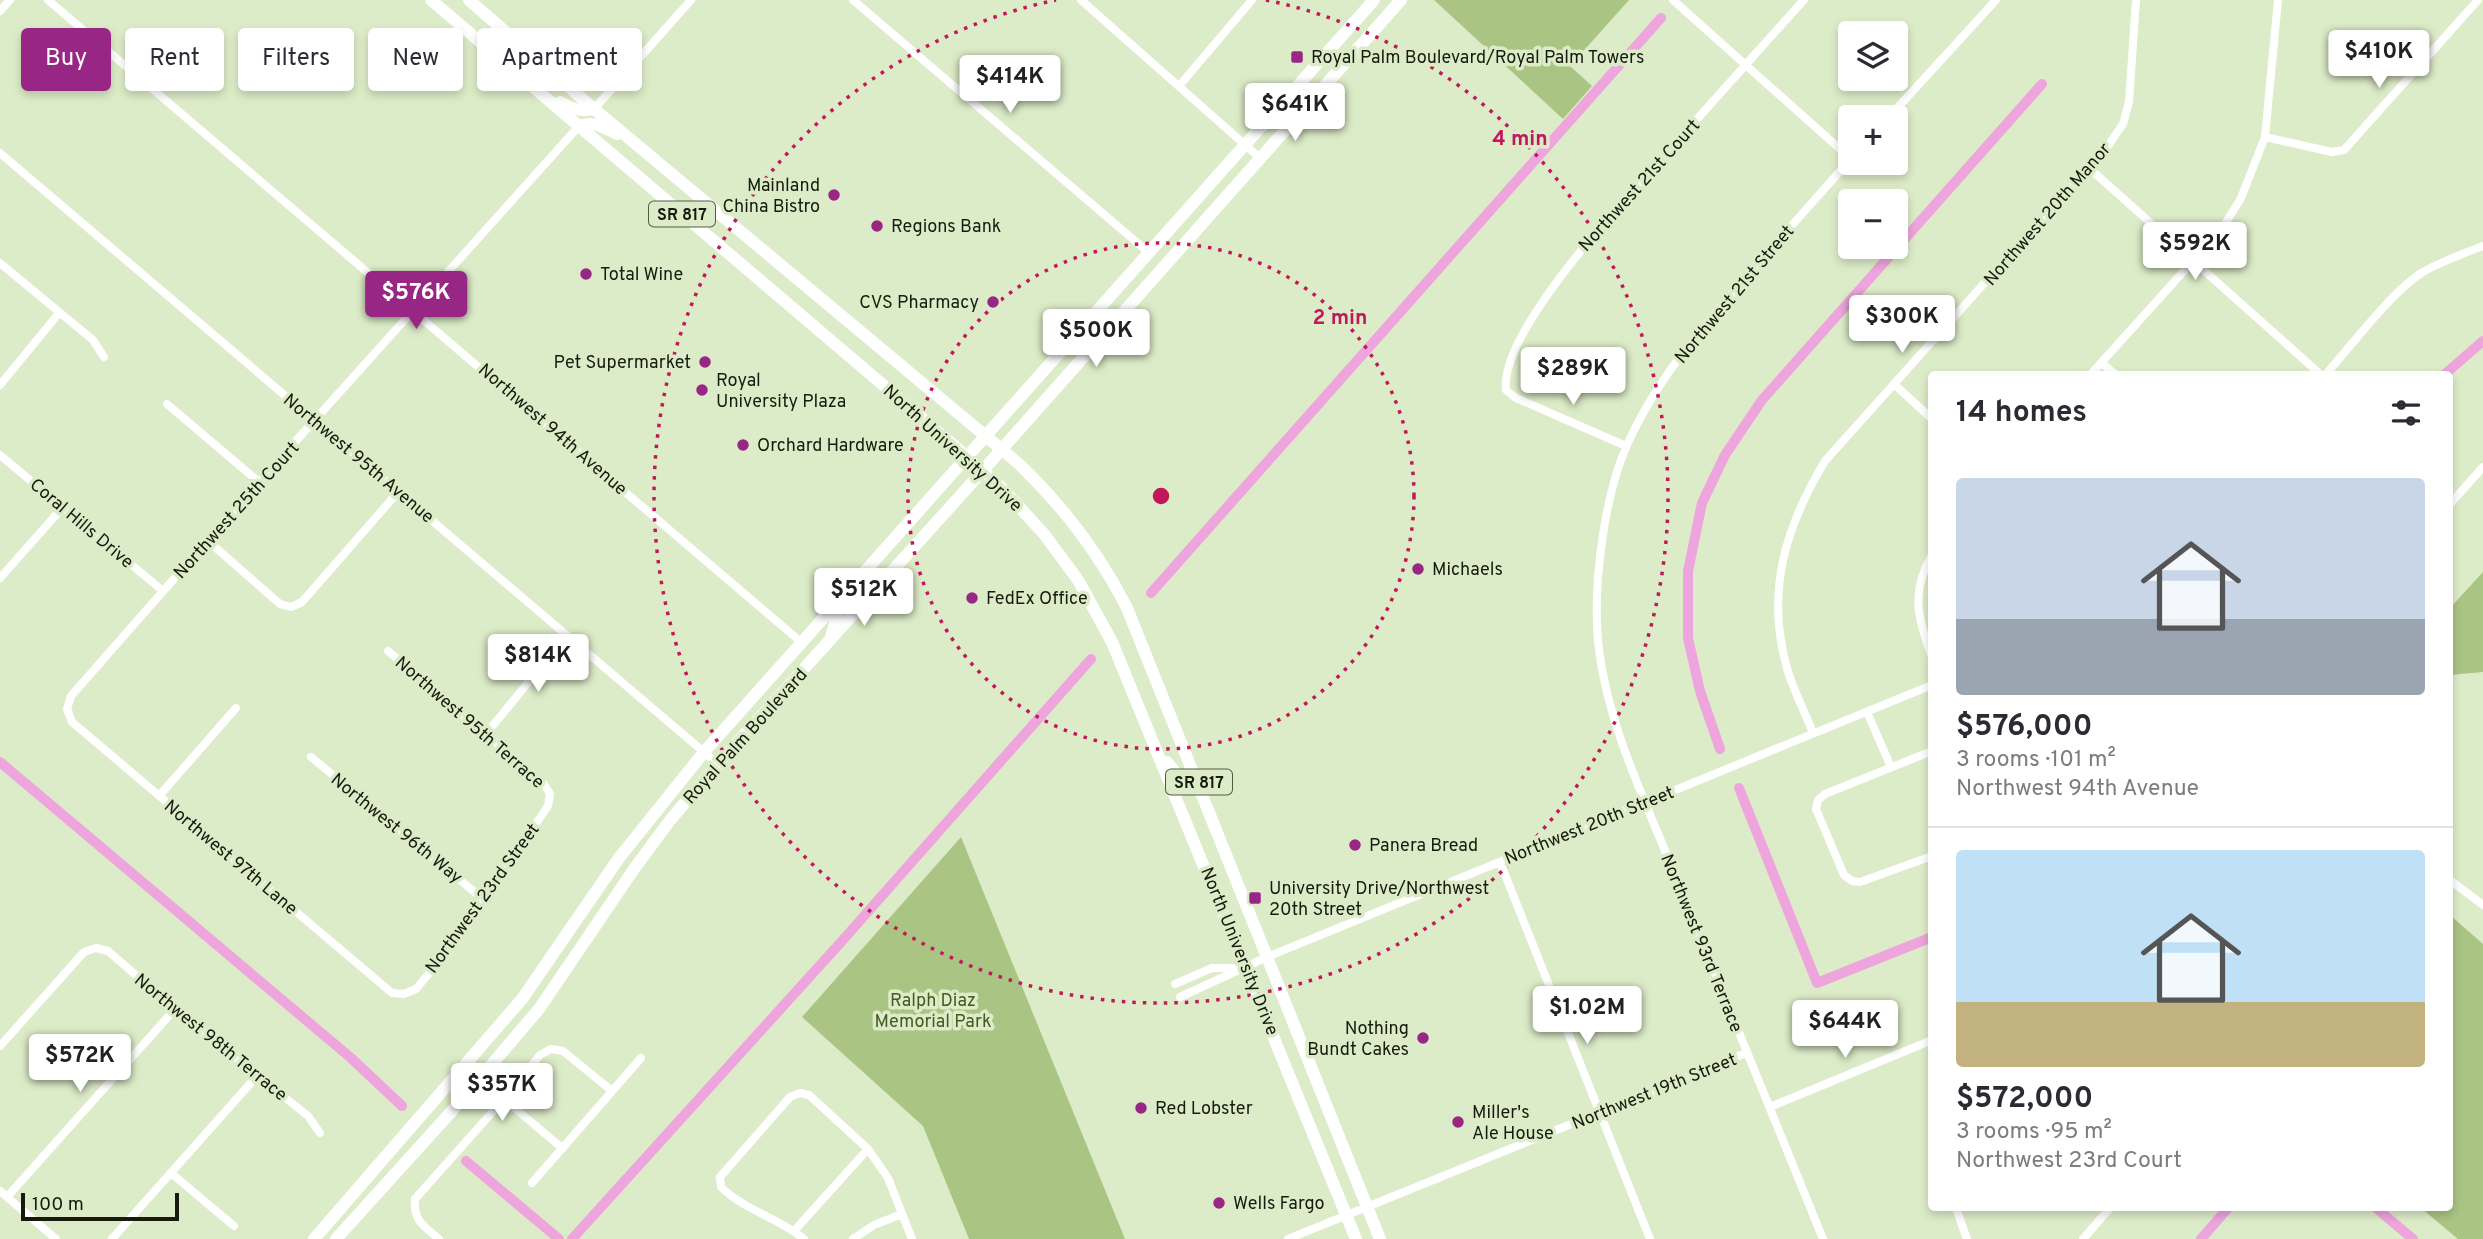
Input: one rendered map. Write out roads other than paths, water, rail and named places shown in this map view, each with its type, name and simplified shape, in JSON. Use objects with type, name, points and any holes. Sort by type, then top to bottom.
[{"type":"main road","name":"North University Drive","points":[[431,0],[477,39]]},
{"type":"main road","name":"North University Drive","points":[[469,0],[594,109],[1001,450],[1038,482],[1065,511],[1098,556],[1119,591],[1380,1239]]},
{"type":"main road","name":"Royal Palm Boulevard","points":[[320,1237],[522,999],[619,858],[704,752],[1374,0]]},
{"type":"main road","name":"Royal Palm Boulevard","points":[[336,1239],[530,1020],[634,869],[671,819],[718,764],[1401,0]]},
{"type":"main road","name":"North University Drive","points":[[537,91],[966,456],[1044,534],[1078,580],[1112,642],[1158,751],[1356,1239]]},
{"type":"main road","points":[[541,91],[573,110],[594,109]]},
{"type":"main road","points":[[579,126],[595,123],[638,145]]},
{"type":"main road","points":[[830,641],[840,598]]},
{"type":"main road","points":[[1158,751],[1182,780],[1191,786],[1200,787]]},
{"type":"street","points":[[0,11],[10,0]]},
{"type":"street","name":"Northwest 94th Avenue","points":[[48,0],[801,642]]},
{"type":"street","points":[[594,109],[691,0]]},
{"type":"street","points":[[853,0],[1148,252]]},
{"type":"street","points":[[1081,0],[1260,158]]},
{"type":"street","points":[[1179,86],[1252,0]]},
{"type":"street","points":[[1673,0],[1838,148]]},
{"type":"street","name":"Northwest 21st Court","points":[[1626,446],[1516,398],[1506,390],[1505,378],[1510,361],[1531,320],[1571,261],[1804,0]]},
{"type":"street","points":[[1900,105],[1996,0]]},
{"type":"street","name":"Northwest 20th Manor","points":[[1814,733],[1787,669],[1779,629],[1778,594],[1790,529],[1805,495],[1825,461],[2089,167],[2123,124],[2129,102],[2136,0]]},
{"type":"street","points":[[2094,371],[2225,224],[2241,198],[2265,137],[2278,0]]},
{"type":"street","points":[[2265,137],[2332,152],[2344,150],[2478,0]]},
{"type":"street","name":"Northwest 25th Court","points":[[66,709],[71,696],[163,591],[579,126]]},
{"type":"street","name":"Northwest 95th Avenue","points":[[0,153],[718,764]]},
{"type":"street","points":[[2089,167],[2317,371]]},
{"type":"street","name":"Northwest 21st Street","points":[[1646,802],[1619,734],[1598,640],[1600,549],[1609,503],[1626,446],[1674,364],[1700,328],[1838,173]]},
{"type":"street","points":[[2329,371],[2396,295],[2421,273],[2483,246]]},
{"type":"street","points":[[0,263],[93,340],[104,357]]},
{"type":"street","points":[[0,385],[59,313]]},
{"type":"street","points":[[2102,363],[2111,371]]},
{"type":"street","points":[[1895,385],[1928,415]]},
{"type":"street","points":[[167,404],[259,482]]},
{"type":"street","name":"Coral Hills Drive","points":[[0,455],[163,591]]},
{"type":"street","points":[[2453,501],[2483,467]]},
{"type":"street","points":[[208,541],[280,604],[290,607],[302,602],[399,491]]},
{"type":"street","points":[[0,578],[63,507]]},
{"type":"street","points":[[1928,562],[1918,595],[1920,624],[1928,646]]},
{"type":"street","points":[[486,734],[567,635]]},
{"type":"street","name":"Northwest 95th Terrace","points":[[388,651],[544,784],[550,794]]},
{"type":"street","name":"Northwest 20th Street","points":[[1180,997],[1267,957],[1928,687]]},
{"type":"street","points":[[159,796],[236,708]]},
{"type":"street","name":"Northwest 97th Lane","points":[[66,709],[72,722],[391,993],[404,995]]},
{"type":"street","points":[[1867,712],[1891,767]]},
{"type":"street","points":[[1928,753],[1825,794],[1818,800],[1816,809],[1844,874],[1852,881],[1860,882],[1928,857]]},
{"type":"street","name":"Northwest 96th Way","points":[[312,757],[484,899]]},
{"type":"street","name":"Northwest 23rd Street","points":[[404,995],[416,989],[455,942],[548,806],[550,794]]},
{"type":"street","name":"Northwest 93rd Terrace","points":[[1646,802],[1823,1239]]},
{"type":"street","points":[[1500,862],[1598,1114],[1650,1239]]},
{"type":"street","points":[[2453,882],[2483,905]]},
{"type":"street","name":"Northwest 98th Terrace","points":[[0,1046],[84,952],[96,948],[108,951],[175,1009],[308,1116],[320,1133]]},
{"type":"street","name":"Northwest 20th Street","points":[[1175,984],[1212,968],[1247,967]]},
{"type":"street","points":[[57,1239],[4,1194],[175,1009]]},
{"type":"street","points":[[1770,1107],[1928,1042]]},
{"type":"street","points":[[439,1239],[420,1223],[414,1211],[415,1199],[540,1055],[551,1049],[563,1051],[612,1091]]},
{"type":"street","name":"Northwest 19th Street","points":[[1288,1239],[1746,1053]]},
{"type":"street","points":[[532,1183],[641,1058]]},
{"type":"street","points":[[112,1239],[257,1076]]},
{"type":"street","points":[[804,1239],[730,1197],[721,1187],[720,1177],[790,1097],[800,1093],[809,1095],[868,1149],[888,1178],[912,1239]]},
{"type":"street","points":[[504,1099],[562,1148]]},
{"type":"street","points":[[794,1231],[868,1149]]},
{"type":"street","points":[[172,1173],[234,1226]]},
{"type":"street","points":[[1957,1211],[1967,1239]]},
{"type":"street","points":[[2083,1239],[2107,1211]]},
{"type":"street","points":[[853,1239],[874,1225],[902,1214]]},
{"type":"waterway","points":[[1151,593],[1661,18]]},
{"type":"waterway","points":[[1720,749],[1700,691],[1688,638],[1688,571],[1702,503],[1725,455],[1762,400],[2042,84]]},
{"type":"waterway","points":[[2448,371],[2483,341]]},
{"type":"waterway","points":[[572,1239],[842,941],[1091,659]]},
{"type":"waterway","points":[[0,762],[351,1058],[402,1106]]},
{"type":"waterway","points":[[1739,788],[1817,983],[1928,939]]},
{"type":"waterway","points":[[466,1161],[559,1239]]},
{"type":"waterway","points":[[2201,1239],[2225,1211]]},
{"type":"waterway","points":[[2380,1211],[2413,1239]]},
{"type":"place","name":"Royal Palm Boulevard/Royal Palm Towers","points":[[1297,57]]},
{"type":"place","name":"Mainland China Bistro","points":[[834,195]]},
{"type":"place","name":"Regions Bank","points":[[877,226]]},
{"type":"place","name":"Total Wine","points":[[586,274]]},
{"type":"place","name":"CVS Pharmacy","points":[[993,302]]},
{"type":"place","name":"Pet Supermarket","points":[[705,362]]},
{"type":"place","name":"Royal University Plaza","points":[[702,390]]},
{"type":"place","name":"Orchard Hardware","points":[[743,445]]},
{"type":"place","name":"Michaels","points":[[1418,569]]},
{"type":"place","name":"FedEx Office","points":[[972,598]]},
{"type":"place","name":"Panera Bread","points":[[1355,845]]},
{"type":"place","name":"University Drive/Northwest 20th Street","points":[[1255,898]]},
{"type":"place","name":"Nothing Bundt Cakes","points":[[1423,1038]]},
{"type":"place","name":"Red Lobster","points":[[1141,1108]]},
{"type":"place","name":"Miller's Ale House","points":[[1458,1122]]},
{"type":"place","name":"Wells Fargo","points":[[1219,1203]]},
{"type":"park label","name":"Ralph Diaz Memorial Park","points":[[933,1010]]}]
